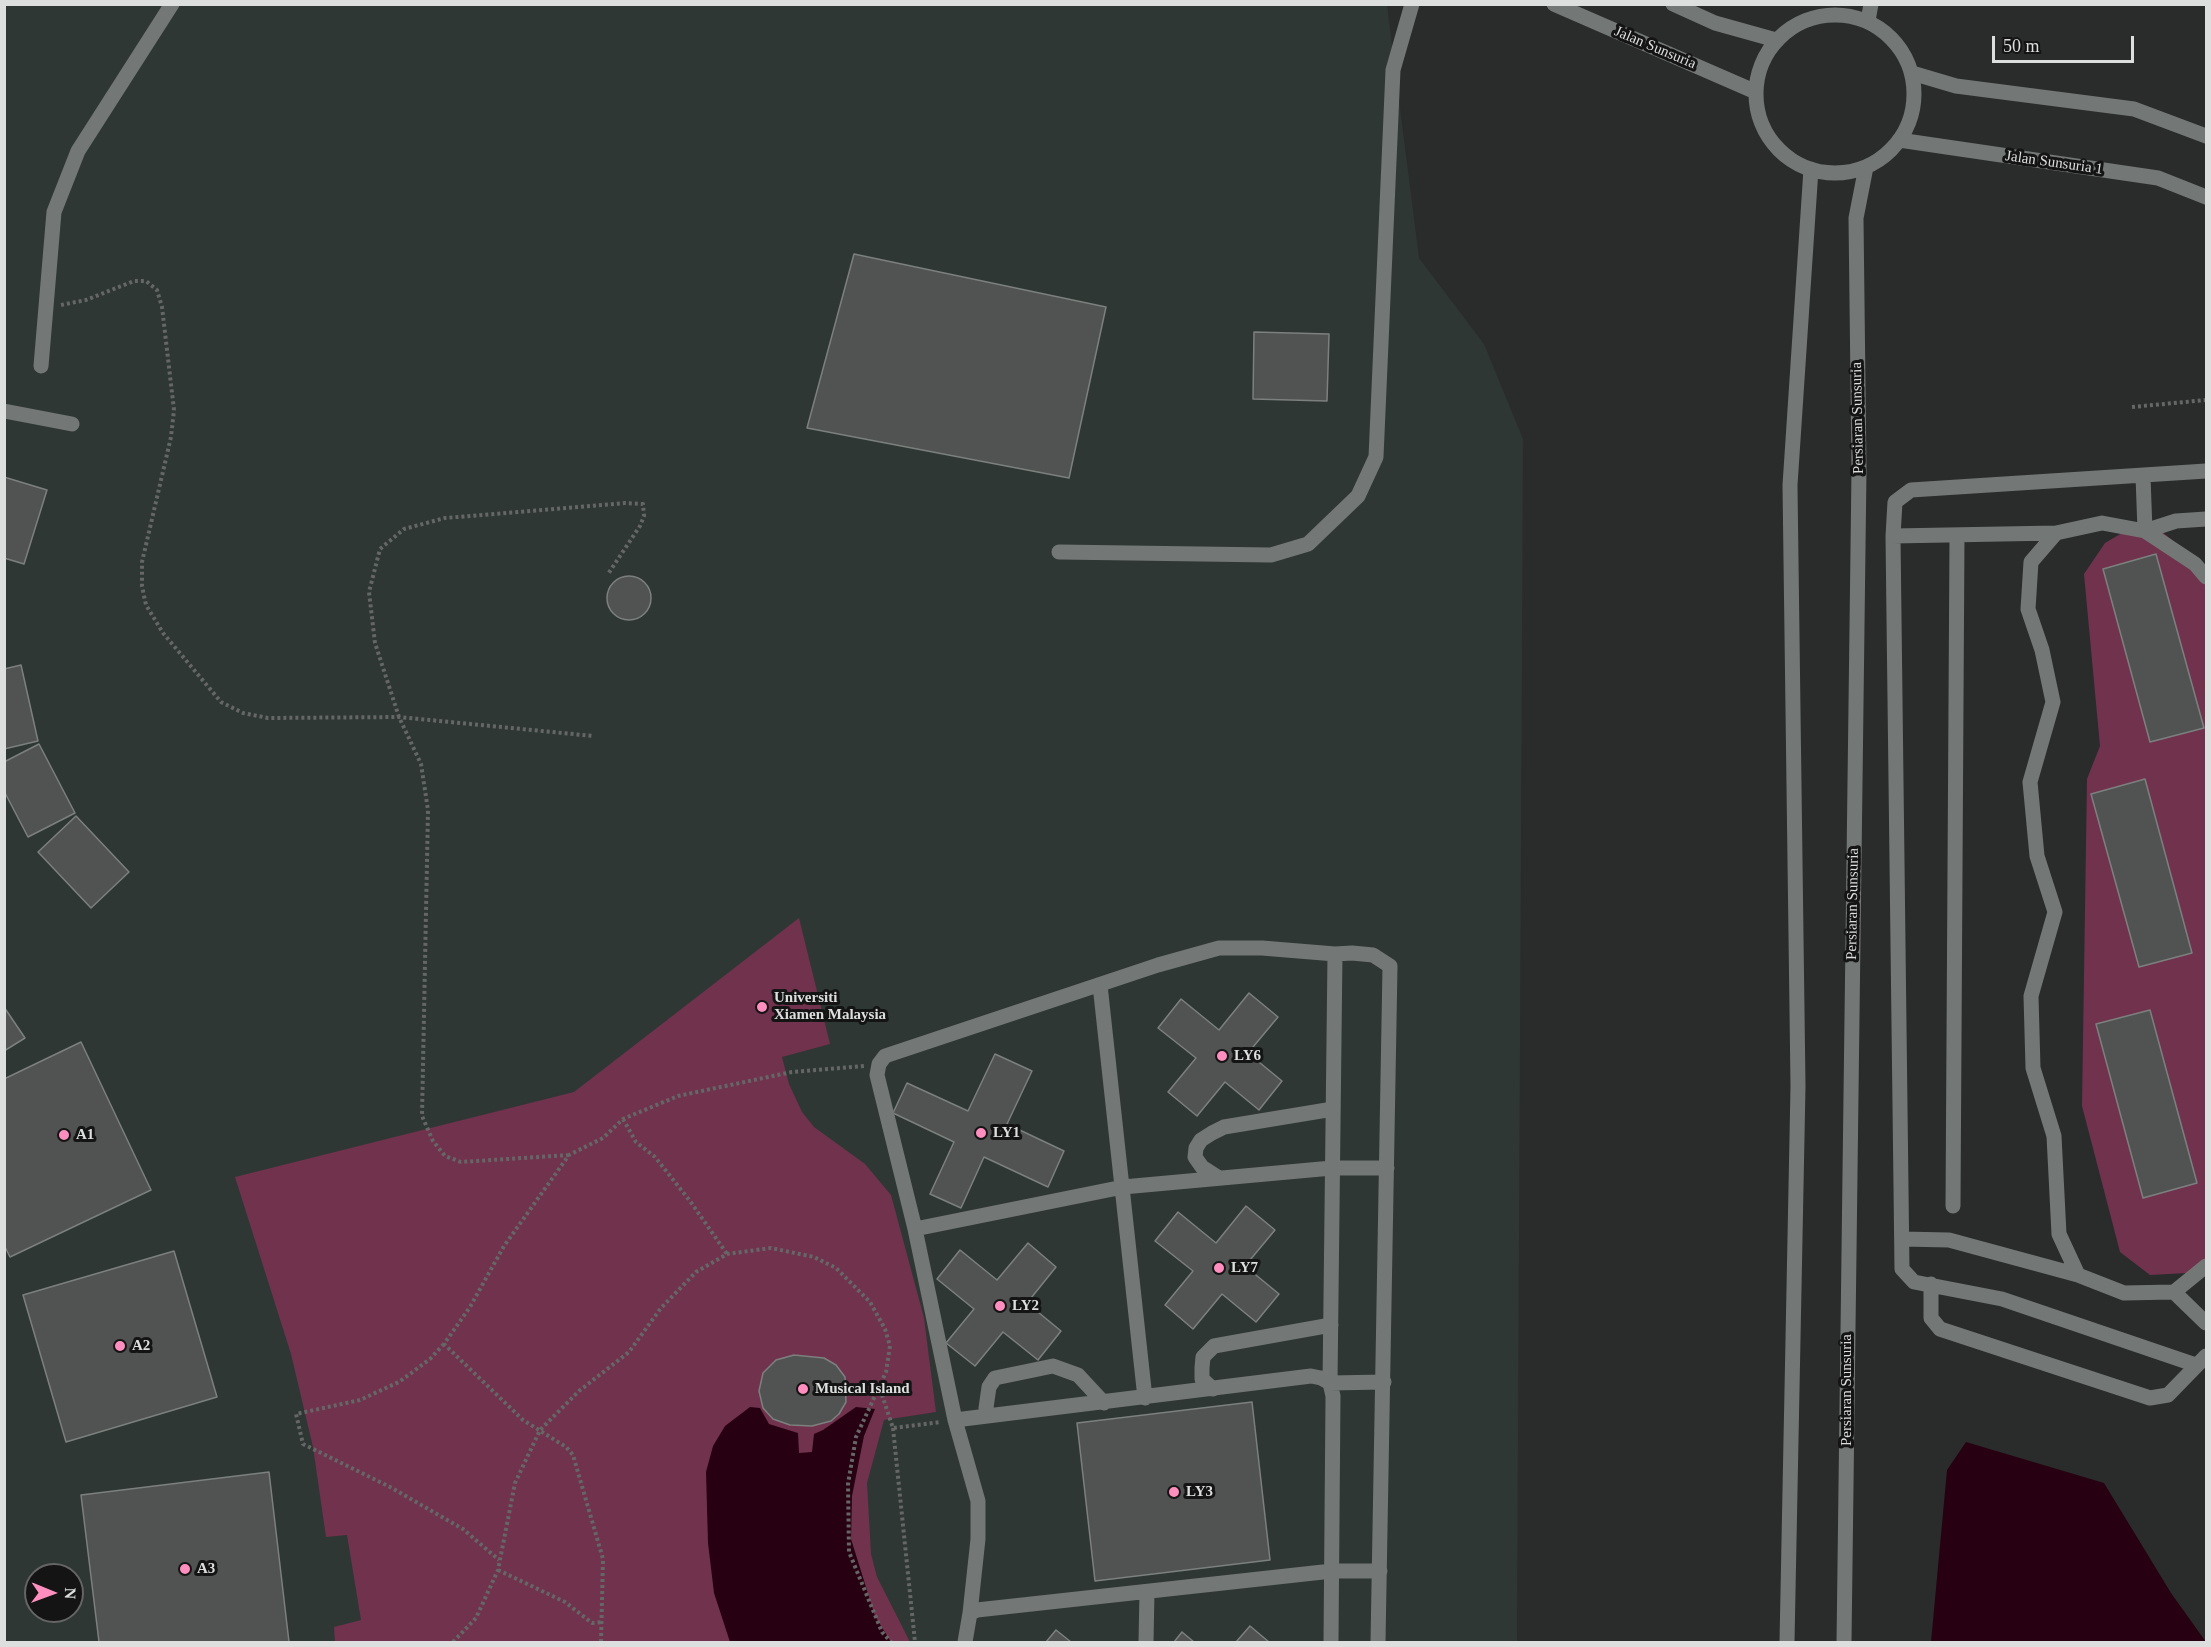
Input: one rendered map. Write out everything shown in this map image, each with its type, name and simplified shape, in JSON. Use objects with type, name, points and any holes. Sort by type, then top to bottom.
[{"type":"street","points":[[41,366],[54,212],[78,151],[172,4]]},
{"type":"street","points":[[1059,552],[1271,555],[1308,544],[1337,519],[1358,496],[1377,457],[1393,70],[1412,4]]},
{"type":"street","name":"Jalan Sunsuria","points":[[1554,4],[1756,92]]},
{"type":"street","points":[[1673,4],[1715,23],[1776,40]]},
{"type":"street","points":[[1868,21],[1871,4]]},
{"type":"street","points":[[1819,10],[1868,21],[1887,33],[1902,51],[1912,73],[1914,96],[1910,119],[1899,140],[1885,156],[1866,167],[1848,172],[1811,170],[1782,153],[1771,140],[1757,109],[1756,92],[1766,55],[1776,40],[1819,10]]},
{"type":"street","points":[[1912,73],[1956,86],[2134,109],[2206,136]]},
{"type":"street","name":"Jalan Sunsuria 1","points":[[1899,140],[2158,178],[2206,197]]},
{"type":"street","name":"Persiaran Sunsuria","points":[[1844,1642],[1859,470],[1856,218],[1866,167]]},
{"type":"street","points":[[1786,1642],[1798,1086],[1790,484],[1811,170]]},
{"type":"street","points":[[4,411],[72,424]]},
{"type":"street","points":[[1931,1284],[1931,1318],[1940,1329],[2150,1398],[2168,1395],[2201,1360],[2002,1299],[1931,1284],[1914,1282],[1902,1269],[1893,536],[1895,502],[1911,490],[2206,471]]},
{"type":"street","points":[[2143,476],[2145,531]]},
{"type":"street","points":[[2145,531],[2176,521],[2206,519]]},
{"type":"street","points":[[1893,536],[2056,533],[2102,523],[2145,531],[2195,564],[2206,576]]},
{"type":"street","points":[[2056,533],[2031,562],[2028,609],[2042,650],[2054,702],[2030,782],[2037,855],[2055,912],[2031,996],[2033,1068],[2054,1136],[2059,1234],[2078,1275]]},
{"type":"street","points":[[1953,1206],[1957,535]]},
{"type":"street","points":[[965,1642],[978,1539],[978,1502],[955,1420],[915,1229],[877,1075],[879,1064],[885,1056],[1219,948],[1262,948],[1373,955],[1390,966],[1378,1642]]},
{"type":"street","points":[[1331,1642],[1333,1396],[1330,1383],[1330,1325],[1335,954]]},
{"type":"street","points":[[1100,985],[1145,1398]]},
{"type":"street","points":[[1219,1178],[1202,1167],[1195,1157],[1196,1148],[1212,1132],[1224,1127],[1333,1109]]},
{"type":"street","points":[[915,1229],[1123,1187],[1332,1168],[1387,1168]]},
{"type":"street","points":[[1902,1239],[1949,1240],[2078,1275],[2124,1293],[2174,1292],[2206,1266]]},
{"type":"street","points":[[2174,1292],[2206,1323]]},
{"type":"street","points":[[2195,1310],[2206,1299]]},
{"type":"street","points":[[1213,1389],[1202,1379],[1202,1368],[1203,1357],[1214,1346],[1330,1325]]},
{"type":"street","points":[[988,1416],[986,1408],[989,1387],[994,1378],[1053,1366],[1078,1375],[1104,1402]]},
{"type":"street","points":[[955,1420],[1311,1376],[1322,1378],[1330,1383],[1384,1382]]},
{"type":"street","points":[[970,1613],[1332,1571],[1380,1571]]},
{"type":"street","points":[[1146,1642],[1147,1592]]},
{"type":"path","points":[[46,308],[86,300],[134,281],[146,281],[157,290],[162,307],[174,410],[171,437],[142,562],[142,586],[146,605],[162,633],[221,702],[243,713],[268,718],[399,717],[593,736]]},
{"type":"path","points":[[2132,407],[2206,400]]},
{"type":"path","points":[[608,574],[640,526],[644,516],[643,504],[625,503],[445,518],[404,529],[380,549],[369,592],[375,643],[399,717],[421,764],[428,810],[422,1116],[433,1141],[445,1155],[461,1162],[569,1155],[603,1138],[623,1119],[678,1096],[792,1072],[879,1064]]},
{"type":"path","points":[[623,1119],[636,1142],[655,1157],[690,1201],[727,1254]]},
{"type":"path","points":[[499,1560],[463,1529],[393,1488],[303,1444],[296,1414],[360,1400],[399,1382],[430,1359],[444,1344],[470,1307],[504,1246],[569,1155]]},
{"type":"path","points":[[453,1642],[476,1618],[498,1570],[516,1483],[540,1430],[579,1391],[629,1352],[661,1308],[696,1272],[727,1254],[771,1248],[793,1250],[836,1268],[870,1302],[885,1329],[890,1346],[880,1388],[856,1437],[848,1484],[849,1552],[882,1632],[891,1642]]},
{"type":"path","points":[[444,1344],[523,1420],[566,1448],[577,1465],[603,1559],[602,1622],[599,1634],[601,1642]]},
{"type":"path","points":[[880,1388],[893,1428],[915,1642]]},
{"type":"path","points":[[893,1428],[955,1420]]},
{"type":"path","points":[[498,1570],[565,1602],[592,1623],[602,1622]]},
{"type":"shaded area","name":"Universiti Xiamen Malaysia","points":[[5,5],[1387,5],[1419,258],[1484,344],[1523,439],[1517,1642],[5,1642]]},
{"type":"shaded area","points":[[2127,530],[2160,530],[2206,568],[2206,1272],[2150,1275],[2120,1252],[2082,1106],[2087,779],[2100,746],[2084,574],[2105,543]]},
{"type":"shaded area","points":[[799,918],[830,1044],[782,1057],[789,1084],[802,1112],[814,1127],[865,1164],[891,1195],[924,1318],[936,1412],[884,1420],[867,1483],[871,1554],[877,1577],[910,1642],[335,1642],[334,1627],[361,1620],[347,1535],[326,1537],[313,1447],[291,1354],[235,1177],[574,1092]]},
{"type":"shaded area","points":[[750,1407],[760,1408],[769,1424],[798,1433],[799,1453],[812,1452],[814,1434],[856,1407],[875,1409],[864,1436],[852,1496],[851,1539],[875,1616],[891,1642],[730,1642],[714,1593],[708,1543],[706,1472],[713,1446],[725,1426]]},
{"type":"shaded area","points":[[1966,1442],[2104,1483],[2171,1593],[2206,1642],[1931,1642],[1947,1470]]},
{"type":"building","points":[[854,254],[1106,307],[1069,478],[807,428]]},
{"type":"building","points":[[1254,332],[1329,334],[1327,401],[1253,399]]},
{"type":"building","points":[[4,477],[47,490],[24,564],[4,558]]},
{"type":"building","points":[[2156,554],[2204,728],[2150,742],[2103,569]]},
{"type":"building","points":[[629,576],[644,583],[651,598],[644,613],[629,620],[614,613],[607,598],[614,583]]},
{"type":"building","points":[[21,665],[38,741],[4,749],[4,669]]},
{"type":"building","points":[[39,744],[75,813],[28,837],[4,791],[4,762]]},
{"type":"building","points":[[2145,779],[2192,953],[2139,967],[2091,794]]},
{"type":"building","points":[[76,816],[129,872],[91,908],[38,852]]},
{"type":"building","name":"LY6","points":[[1249,993],[1278,1017],[1248,1053],[1282,1081],[1259,1110],[1225,1082],[1197,1116],[1168,1092],[1196,1058],[1158,1028],[1181,999],[1219,1030]]},
{"type":"building","points":[[4,1007],[25,1038],[4,1051]]},
{"type":"building","points":[[2150,1010],[2197,1183],[2143,1198],[2096,1024]]},
{"type":"building","name":"A1","points":[[81,1042],[151,1190],[10,1257],[4,1245],[4,1079]]},
{"type":"building","name":"LY1","points":[[995,1054],[1032,1071],[1007,1124],[1064,1151],[1048,1187],[984,1157],[961,1208],[930,1194],[954,1142],[893,1113],[907,1083],[968,1111]]},
{"type":"building","name":"LY7","points":[[1246,1206],[1275,1230],[1245,1266],[1279,1294],[1256,1322],[1222,1294],[1193,1329],[1165,1305],[1193,1271],[1155,1241],[1178,1212],[1216,1243]]},
{"type":"building","name":"LY2","points":[[1028,1243],[1056,1267],[1027,1303],[1061,1331],[1038,1360],[1003,1332],[975,1366],[946,1343],[974,1309],[937,1279],[960,1250],[997,1280]]},
{"type":"building","name":"A2","points":[[174,1251],[217,1397],[66,1442],[23,1295]]},
{"type":"building","name":"Musical Island","points":[[794,1355],[824,1358],[836,1365],[845,1377],[846,1402],[839,1414],[831,1421],[812,1426],[790,1425],[773,1419],[763,1408],[759,1391],[763,1373],[776,1360]]},
{"type":"building","name":"LY3","points":[[1252,1402],[1270,1560],[1095,1581],[1077,1423]]},
{"type":"building","name":"A3","points":[[269,1472],[289,1642],[99,1642],[81,1495]]},
{"type":"building","points":[[1250,1626],[1269,1642],[1236,1642]]},
{"type":"building","points":[[1056,1630],[1071,1642],[1046,1642]]},
{"type":"building","points":[[1182,1632],[1194,1642],[1174,1642]]},
{"type":"place","name":"Universiti Xiamen Malaysia","points":[[762,1007]]},
{"type":"place","name":"LY6","points":[[1222,1056]]},
{"type":"place","name":"LY1","points":[[981,1133]]},
{"type":"place","name":"A1","points":[[64,1135]]},
{"type":"place","name":"LY7","points":[[1219,1268]]},
{"type":"place","name":"LY2","points":[[1000,1306]]},
{"type":"place","name":"A2","points":[[120,1346]]},
{"type":"place","name":"Musical Island","points":[[803,1389]]},
{"type":"place","name":"LY3","points":[[1174,1492]]},
{"type":"place","name":"A3","points":[[185,1569]]}]
